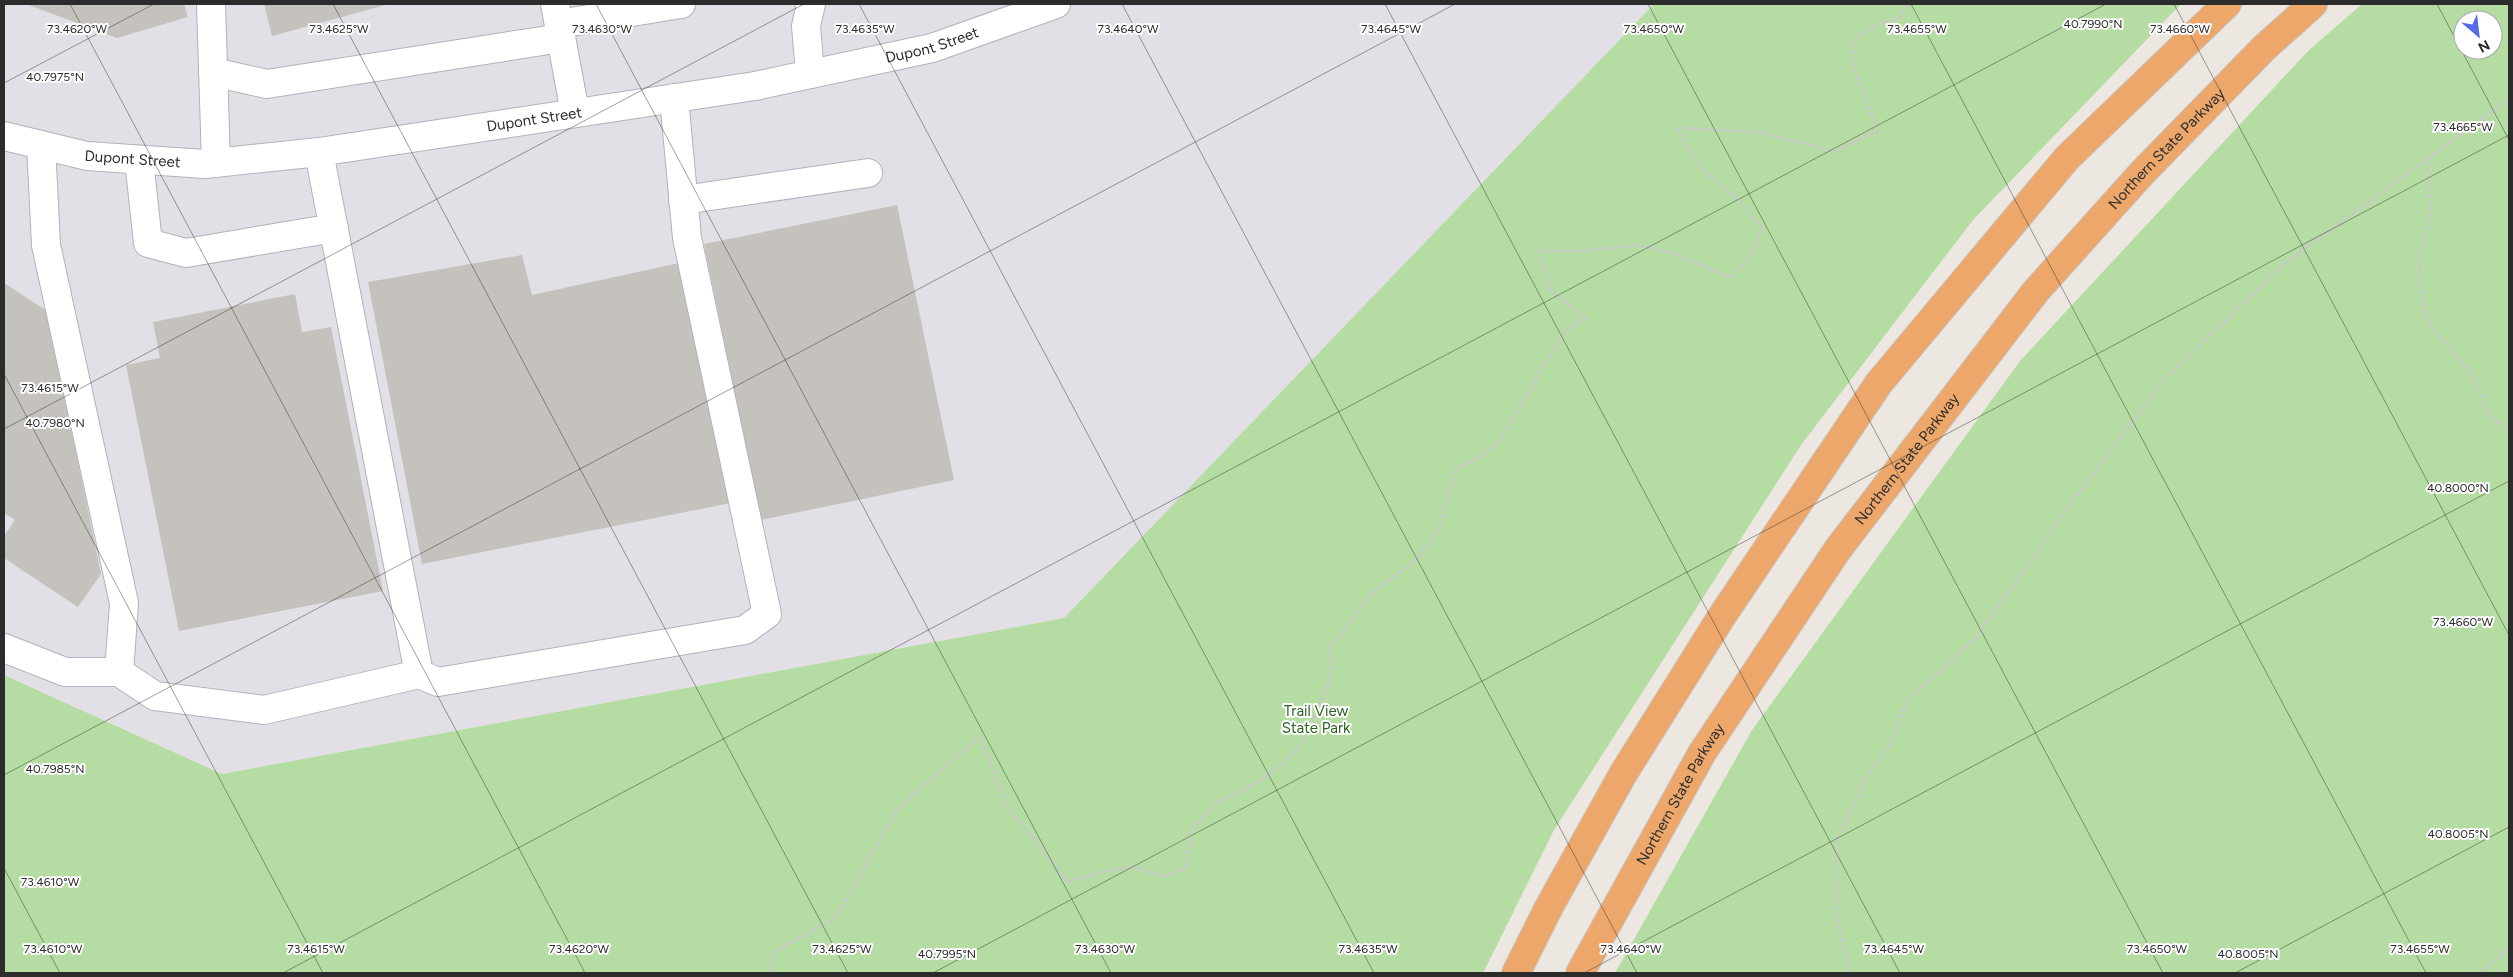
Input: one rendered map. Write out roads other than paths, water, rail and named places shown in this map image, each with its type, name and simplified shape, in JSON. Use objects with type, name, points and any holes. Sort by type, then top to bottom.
[{"type":"highway","points":[[1516,973],[1549,907],[1623,774],[1722,616],[1879,383],[2067,158],[2227,4]]},
{"type":"highway","name":"Northern State Parkway","points":[[1580,973],[1702,753],[1838,549],[2036,291],[2163,152],[2264,48],[2313,4]]},
{"type":"street","points":[[211,4],[216,163]]},
{"type":"street","points":[[213,72],[267,84],[558,22],[681,4]]},
{"type":"street","points":[[810,74],[806,26],[811,4]]},
{"type":"street","name":"Dupont Street","points":[[4,136],[87,156],[139,160],[216,163],[320,152],[755,86],[932,48],[1056,4]]},
{"type":"street","points":[[558,22],[575,113]]},
{"type":"street","points":[[4,648],[65,672],[120,672],[155,696],[264,710],[419,674],[438,682],[745,630],[767,614],[687,238],[674,98]]},
{"type":"street","points":[[42,145],[46,245],[124,603],[120,672]]},
{"type":"street","points":[[320,152],[419,674]]},
{"type":"street","points":[[139,160],[148,243],[186,253],[334,228]]},
{"type":"street","points":[[683,200],[868,173]]},
{"type":"park label","name":"Trail View State Park","points":[[1316,720]]}]
